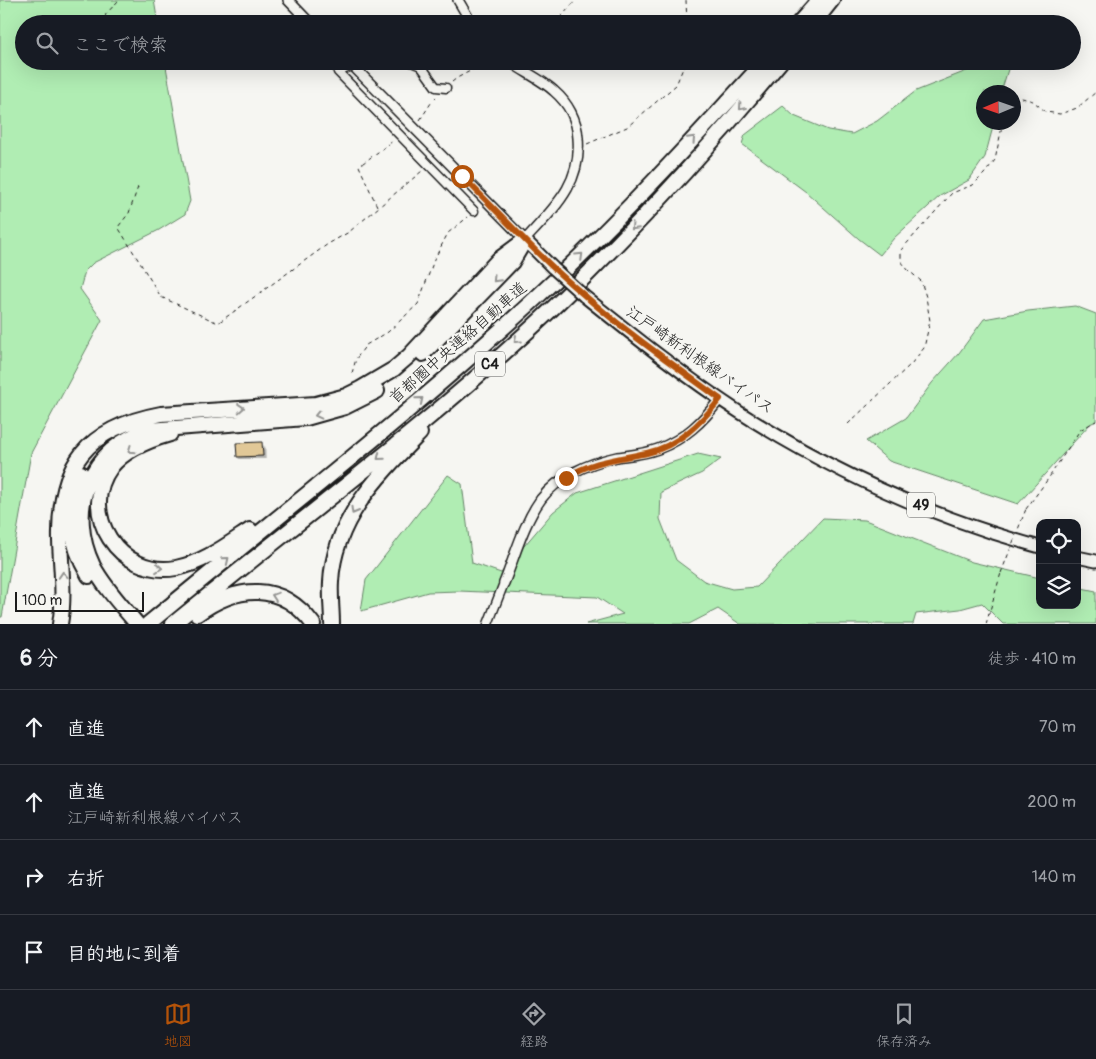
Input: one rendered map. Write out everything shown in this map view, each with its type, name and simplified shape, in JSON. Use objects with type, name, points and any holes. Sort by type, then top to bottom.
[{"type":"highway","points":[[806,15],[819,0]]},
{"type":"highway","points":[[820,15],[832,0]]},
{"type":"highway","name":"首都圏中央連絡自動車道","points":[[148,624],[315,486],[368,445],[461,366],[538,296],[624,212],[756,70]]},
{"type":"highway","name":"C4","points":[[174,624],[468,384],[554,306],[632,229],[703,153],[773,70]]},
{"type":"highway","points":[[129,621],[93,567],[83,534],[81,516],[82,501],[88,481],[98,465],[125,439],[150,430],[306,418],[337,410],[383,381],[504,255],[525,240]]},
{"type":"highway","points":[[332,624],[331,580],[333,567],[341,538],[354,510],[385,469],[468,384]]},
{"type":"highway","points":[[60,624],[63,589],[60,535],[62,497],[67,480],[78,459],[94,440],[120,425],[140,418],[162,414],[316,404],[362,394]]},
{"type":"highway","points":[[129,621],[89,577],[78,555],[70,525],[75,486],[82,469],[113,436],[142,422],[192,412]]},
{"type":"highway","points":[[193,427],[154,438],[137,446],[112,466],[106,475],[100,502],[101,516],[106,533],[110,541],[125,556],[141,565],[174,569],[205,558],[315,486]]},
{"type":"highway","points":[[183,624],[207,607],[226,598],[240,593],[258,592],[271,594],[297,605],[313,624]]},
{"type":"main road","name":"江戸崎新利根線バイパス","points":[[525,240],[584,296],[677,368],[756,422],[807,451],[884,490],[982,529],[1036,546]]},
{"type":"main road","points":[[1081,557],[1096,561]]},
{"type":"street","points":[[288,0],[302,15]]},
{"type":"street","points":[[458,0],[467,15]]},
{"type":"street","points":[[341,70],[338,72],[474,211]]},
{"type":"street","points":[[357,70],[525,240],[568,189],[576,170],[579,147],[573,116],[565,102],[554,91],[522,70]]},
{"type":"street","points":[[424,70],[436,87],[446,88]]},
{"type":"street","points":[[488,624],[525,529],[541,499],[552,487],[576,470],[586,466],[615,458],[647,453],[670,444],[692,430],[720,399]]},
{"type":"path","points":[[106,15],[119,0]]},
{"type":"path","points":[[563,15],[576,0]]},
{"type":"path","points":[[686,0],[687,15]]},
{"type":"path","points":[[579,147],[627,127],[676,85],[682,70]]},
{"type":"path","points":[[1021,98],[1032,100],[1046,112],[1060,114],[1077,108],[1096,92]]},
{"type":"path","points":[[848,424],[911,364],[924,348],[930,321],[926,297],[920,281],[901,261],[901,250],[952,193],[973,185],[984,174],[995,160],[1001,130]]},
{"type":"path","points":[[138,187],[130,214],[118,228],[161,297],[218,323],[328,244],[349,232],[378,206],[429,166]]},
{"type":"path","points":[[352,374],[356,359],[366,346],[388,332],[418,304],[434,260],[448,233],[474,211]]},
{"type":"path","points":[[986,624],[1001,573],[1026,509],[1080,430],[1096,420]]},
{"type":"green space","points":[[0,0],[154,0],[156,15],[15,15],[15,70],[167,70],[190,201],[185,214],[159,230],[93,263],[85,271],[80,289],[102,320],[31,453],[2,617],[0,617]]},
{"type":"green space","points":[[969,70],[1008,70],[1003,85],[976,85],[976,130],[992,130],[985,157],[969,180],[940,196],[894,238],[880,255],[806,192],[742,144],[745,135],[783,106],[794,116],[828,130],[852,134],[877,121],[916,91]]},
{"type":"green space","points":[[1075,306],[1096,314],[1096,421],[1090,424],[1018,504],[889,461],[866,441],[906,418],[984,319],[1028,311]]},
{"type":"green space","points":[[698,454],[721,459],[702,473],[661,492],[660,519],[676,560],[704,581],[732,589],[757,587],[823,518],[865,520],[972,562],[1036,577],[1036,609],[1081,609],[1081,588],[1096,591],[1096,624],[1003,624],[982,603],[960,609],[916,614],[913,624],[740,624],[718,609],[689,624],[586,624],[623,614],[597,597],[459,591],[428,592],[361,611],[366,580],[448,475],[462,484],[472,563],[501,573],[553,512],[577,493]]},
{"type":"building","points":[[262,442],[263,456],[237,457],[236,443]]},
{"type":"route","points":[[462,176],[553,268],[584,296],[720,399],[692,430],[670,444],[647,453],[615,458],[586,466],[576,470],[566,478]]}]
